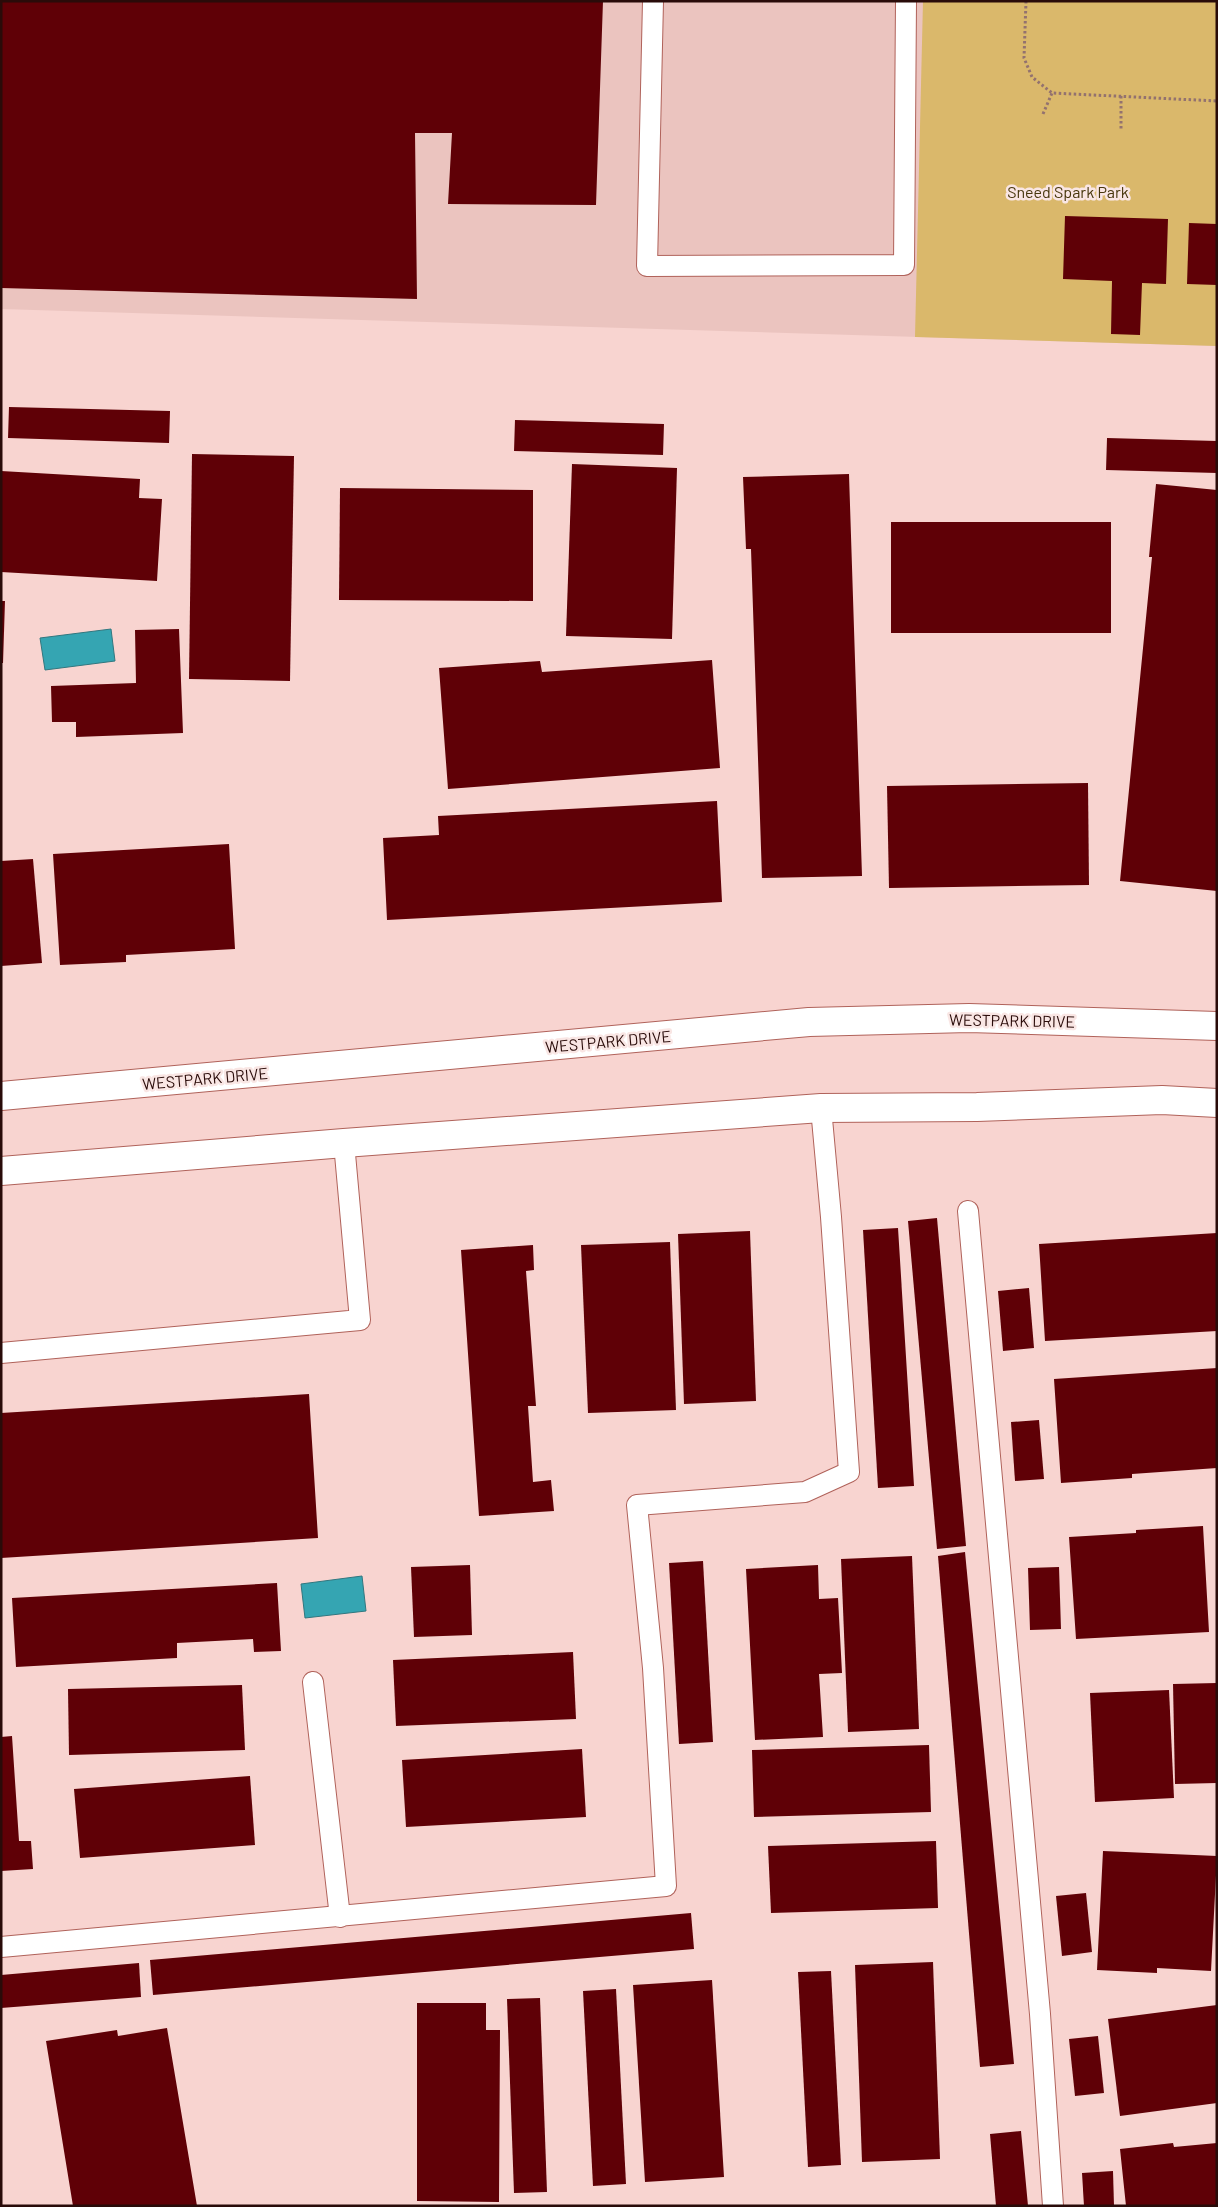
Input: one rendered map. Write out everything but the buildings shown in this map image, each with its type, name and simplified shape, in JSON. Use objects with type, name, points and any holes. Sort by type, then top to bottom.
[{"type":"main road","name":"WESTPARK DRIVE","points":[[1,1096],[809,1022],[969,1018],[1217,1026]]},
{"type":"main road","points":[[1,1171],[344,1143],[821,1108],[977,1107],[1162,1100],[1217,1103]]},
{"type":"lane","points":[[652,1],[647,266],[904,265],[906,1]]},
{"type":"lane","points":[[1,1947],[666,1886],[653,1668],[637,1505],[805,1492],[849,1472],[831,1216],[821,1108]]},
{"type":"lane","points":[[1,1353],[360,1320],[344,1143]]},
{"type":"lane","points":[[968,1211],[1040,2014],[1053,2206]]},
{"type":"lane","points":[[313,1682],[340,1917]]},
{"type":"path","points":[[1026,1],[1024,58],[1032,77],[1052,93],[1217,101]]},
{"type":"path","points":[[1043,114],[1052,93]]},
{"type":"path","points":[[1121,96],[1121,131]]},
{"type":"shaded area","points":[[1,1],[1217,1],[1217,346],[1,309]]},
{"type":"green space","name":"Sneed Spark Park","points":[[923,1],[1217,1],[1217,346],[915,337]]},
{"type":"water","points":[[111,629],[115,661],[45,670],[40,638]]},
{"type":"water","points":[[362,1576],[366,1611],[305,1618],[301,1584]]}]
